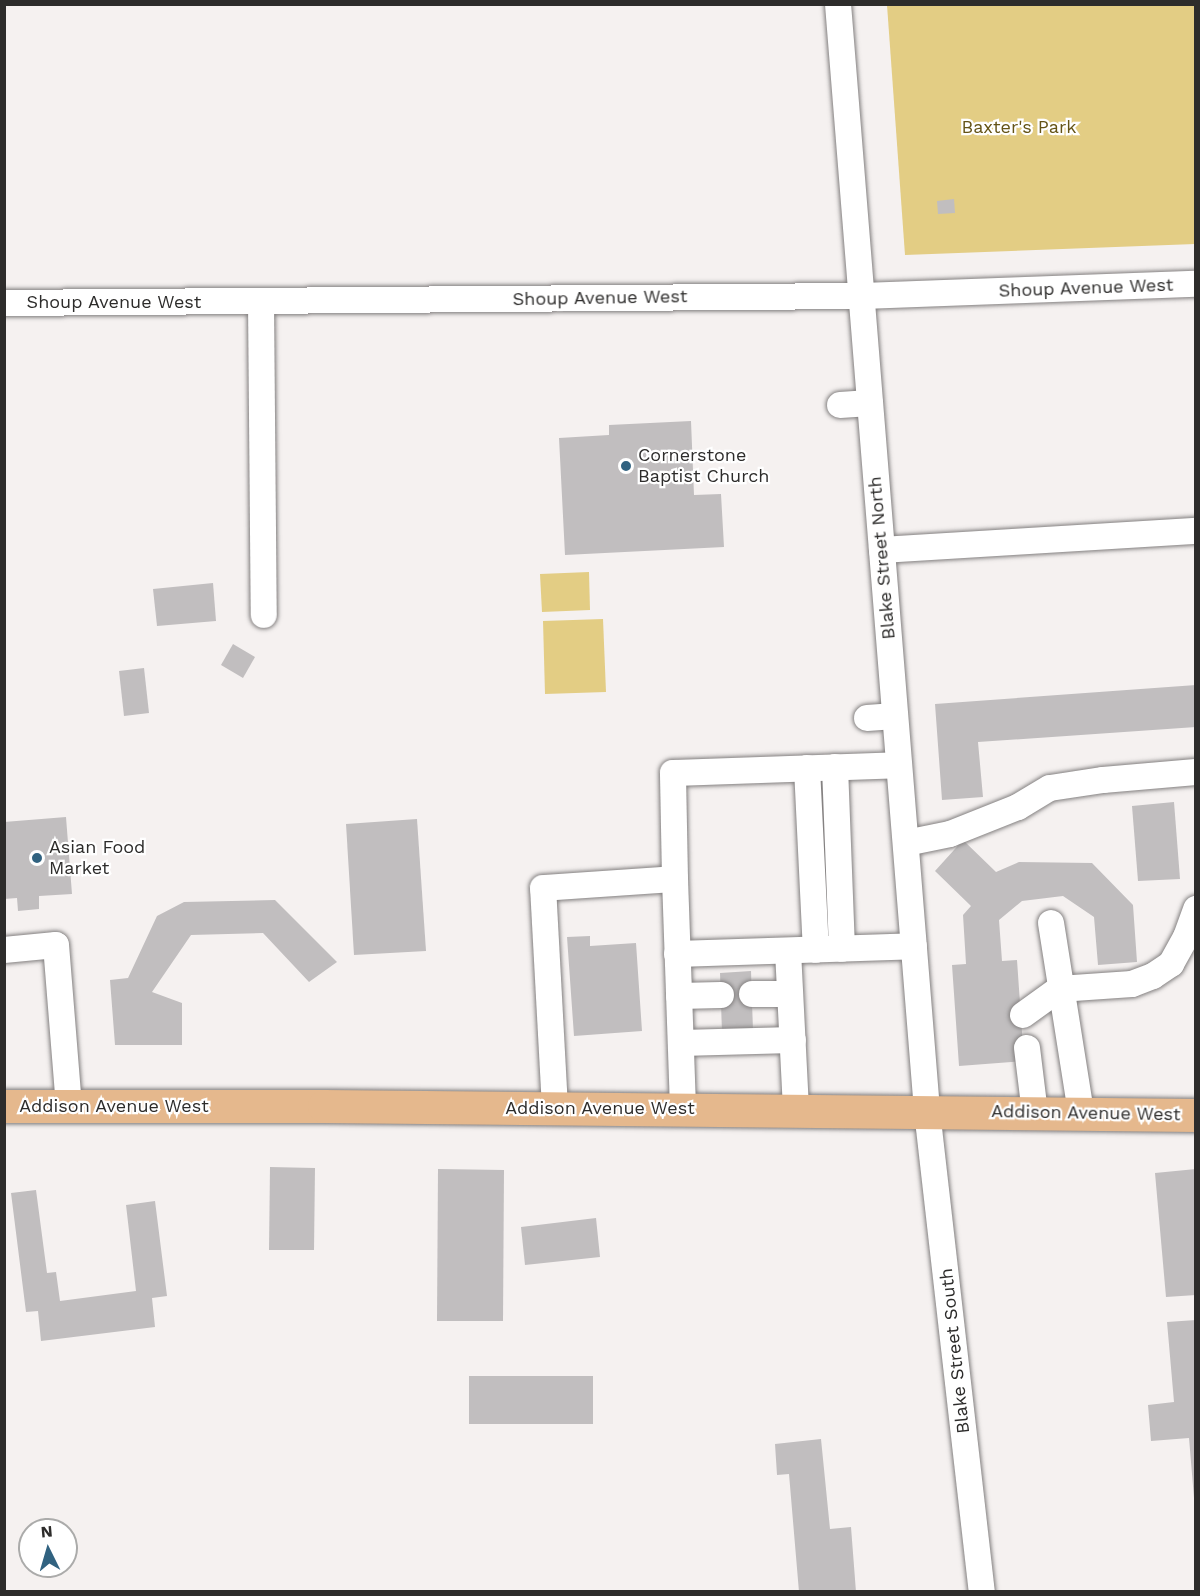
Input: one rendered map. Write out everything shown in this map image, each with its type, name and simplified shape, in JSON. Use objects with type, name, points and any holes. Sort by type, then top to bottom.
[{"type":"main road","name":"Addison Avenue West","points":[[4,1106],[555,1108],[1196,1115]]},
{"type":"street","name":"Blake Street North","points":[[838,4],[927,1111]]},
{"type":"street","name":"Shoup Avenue West","points":[[4,303],[862,296],[1196,284]]},
{"type":"street","points":[[261,301],[264,615]]},
{"type":"street","points":[[840,405],[870,403]]},
{"type":"street","points":[[882,550],[1196,531]]},
{"type":"street","points":[[867,718],[895,716]]},
{"type":"street","points":[[683,1109],[673,773],[899,765]]},
{"type":"street","points":[[835,767],[842,949]]},
{"type":"street","points":[[807,768],[816,950]]},
{"type":"street","points":[[906,843],[950,834],[1018,807],[1050,788],[1103,780],[1196,772]]},
{"type":"street","points":[[555,1108],[543,888],[675,879]]},
{"type":"street","points":[[1023,1015],[1059,989],[1132,984],[1153,976],[1171,964],[1186,937],[1196,909]]},
{"type":"street","points":[[1051,923],[1059,989],[1066,1012],[1081,1113]]},
{"type":"street","points":[[4,950],[56,945],[69,1106]]},
{"type":"street","points":[[678,954],[914,946]]},
{"type":"street","points":[[788,951],[796,1110]]},
{"type":"street","points":[[752,994],[790,994]]},
{"type":"street","points":[[679,996],[721,995]]},
{"type":"street","points":[[681,1043],[793,1040]]},
{"type":"street","points":[[1027,1048],[1035,1113]]},
{"type":"street","name":"Blake Street South","points":[[927,1111],[982,1592]]},
{"type":"green space","name":"Baxter's Park","points":[[887,5],[1195,5],[1195,244],[905,255]]},
{"type":"green space","points":[[589,572],[590,610],[542,612],[540,574]]},
{"type":"green space","points":[[603,619],[606,692],[545,694],[543,621]]},
{"type":"building","points":[[954,199],[955,213],[938,214],[937,201]]},
{"type":"building","name":"Cornerstone Baptist Church","points":[[691,421],[694,495],[721,494],[724,547],[565,555],[559,438],[609,435],[609,425]]},
{"type":"building","points":[[213,583],[216,621],[157,626],[153,589]]},
{"type":"building","points":[[233,644],[255,657],[243,678],[221,665]]},
{"type":"building","points":[[144,668],[149,713],[124,716],[119,671]]},
{"type":"building","points":[[1196,685],[1196,727],[978,742],[983,797],[942,800],[935,704]]},
{"type":"building","points":[[1174,802],[1180,879],[1138,881],[1132,806]]},
{"type":"building","name":"Asian Food Market","points":[[66,817],[72,894],[39,896],[39,909],[18,911],[17,898],[4,899],[4,822]]},
{"type":"building","points":[[417,819],[426,951],[354,955],[346,824]]},
{"type":"building","points":[[963,840],[996,872],[1019,862],[1092,863],[1133,905],[1137,962],[1098,965],[1094,917],[1063,896],[1022,901],[999,920],[1002,961],[1017,960],[1024,1061],[959,1066],[952,965],[966,964],[963,915],[971,906],[935,871]]},
{"type":"building","points":[[275,900],[337,962],[309,982],[263,933],[191,935],[152,992],[182,1003],[182,1045],[115,1045],[110,980],[128,978],[157,916],[184,902]]},
{"type":"building","points":[[590,936],[590,946],[636,943],[642,1031],[574,1036],[567,937]]},
{"type":"building","points":[[751,971],[753,1031],[722,1033],[720,973]]},
{"type":"building","points":[[270,1167],[315,1168],[314,1250],[269,1250]]},
{"type":"building","points":[[438,1169],[504,1170],[503,1321],[437,1321]]},
{"type":"building","points":[[1196,1169],[1196,1295],[1166,1297],[1155,1173]]},
{"type":"building","points":[[36,1190],[47,1273],[56,1272],[60,1301],[136,1291],[126,1205],[155,1201],[167,1296],[152,1298],[155,1327],[41,1341],[38,1311],[26,1312],[11,1193]]},
{"type":"building","points":[[596,1218],[600,1257],[525,1265],[521,1227]]},
{"type":"building","points":[[1196,1320],[1196,1498],[1194,1498],[1189,1438],[1151,1441],[1148,1405],[1174,1402],[1167,1322]]},
{"type":"building","points":[[469,1376],[593,1376],[593,1424],[469,1424]]},
{"type":"building","points":[[821,1439],[830,1529],[851,1527],[856,1592],[799,1592],[789,1474],[777,1475],[775,1444]]},
{"type":"place","name":"Cornerstone Baptist Church","points":[[626,466]]},
{"type":"place","name":"Asian Food Market","points":[[37,858]]}]
